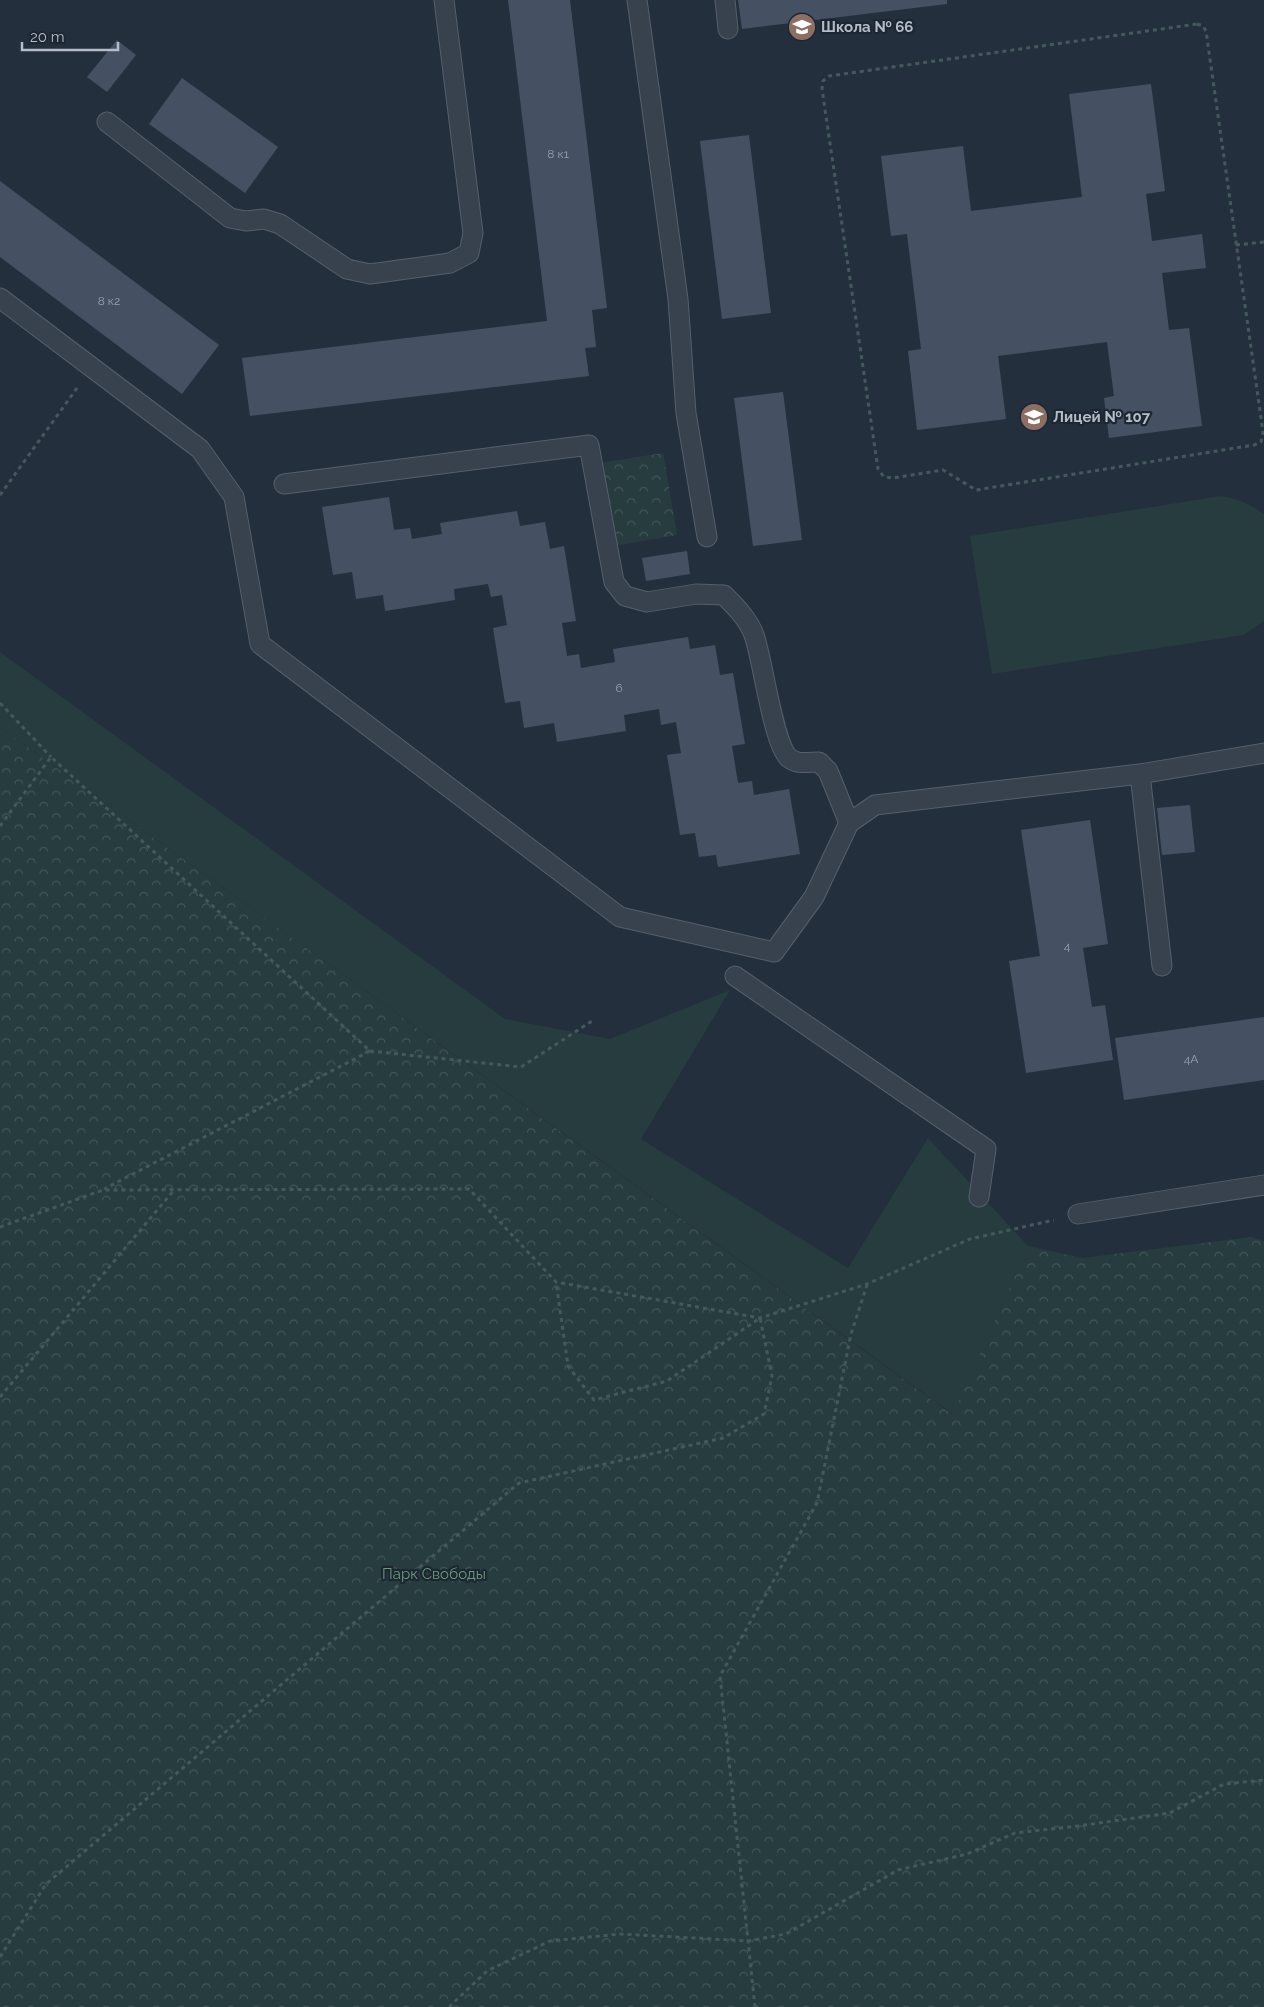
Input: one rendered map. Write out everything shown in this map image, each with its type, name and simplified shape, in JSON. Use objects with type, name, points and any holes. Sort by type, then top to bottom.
[{"type":"lane","points":[[106,122],[230,218],[246,221],[264,220],[280,224],[347,268],[370,274],[450,264],[469,253],[473,233],[444,0]]},
{"type":"lane","points":[[637,0],[678,298],[686,413],[707,537]]},
{"type":"lane","points":[[725,0],[728,29]]},
{"type":"lane","points":[[0,298],[200,449],[234,497],[260,644],[620,917],[774,952],[814,897],[849,823],[875,805],[1140,774],[1264,753]]},
{"type":"lane","points":[[284,484],[589,445],[614,582],[625,596],[647,602],[696,594],[724,595],[741,612],[754,635],[778,736],[788,757],[800,763],[819,762],[828,771],[849,823]]},
{"type":"lane","points":[[1140,774],[1162,966]]},
{"type":"lane","points":[[735,976],[986,1149],[979,1198]]},
{"type":"lane","points":[[1078,1214],[1264,1185]]},
{"type":"path","points":[[1197,24],[1203,26],[1206,31],[1236,246],[1263,432],[1261,442],[1254,446],[976,490],[943,470],[893,478],[884,477],[878,469],[822,89],[823,81],[830,76],[1197,24]]},
{"type":"path","points":[[1236,246],[1264,242]]},
{"type":"path","points":[[0,495],[92,367]]},
{"type":"path","points":[[0,703],[51,757],[370,1051]]},
{"type":"path","points":[[0,826],[51,757]]},
{"type":"path","points":[[0,1227],[103,1190],[370,1051],[521,1067],[592,1021]]},
{"type":"path","points":[[0,1397],[174,1189]]},
{"type":"path","points":[[103,1190],[469,1189],[556,1282],[568,1366],[594,1400],[666,1381],[760,1318],[868,1284],[970,1239],[1078,1214]]},
{"type":"path","points":[[556,1282],[760,1318]]},
{"type":"path","points":[[755,2007],[720,1676],[817,1503],[851,1334],[868,1284]]},
{"type":"path","points":[[0,1957],[46,1884],[519,1483],[724,1438],[764,1414],[772,1376],[760,1318]]},
{"type":"path","points":[[449,2007],[487,1971],[550,1941],[620,1934],[749,1942],[786,1934],[898,1870],[967,1854],[1015,1833],[1170,1813],[1224,1784],[1264,1780]]},
{"type":"green space","points":[[663,453],[677,535],[614,546],[600,463]]},
{"type":"green space","points":[[1221,496],[1244,502],[1264,514],[1264,621],[1243,635],[992,674],[970,536]]},
{"type":"green space","points":[[0,652],[505,1019],[610,1039],[730,990],[641,1139],[848,1268],[928,1138],[1028,1246],[954,1415],[0,727]]},
{"type":"green space","name":"Парк Свободы","points":[[0,727],[953,1415],[1028,1246],[1082,1258],[1251,1237],[1264,1241],[1264,2007],[0,2007]]},
{"type":"building","points":[[508,0],[570,0],[607,308],[592,310],[596,347],[585,348],[589,376],[250,416],[242,358],[547,321]]},
{"type":"building","points":[[738,0],[947,0],[947,4],[742,29]]},
{"type":"building","points":[[117,40],[136,55],[107,92],[87,77]]},
{"type":"building","points":[[182,78],[278,147],[245,193],[149,124]]},
{"type":"building","points":[[1151,84],[1165,191],[1146,194],[1152,241],[1202,234],[1206,268],[1162,273],[1169,330],[1189,328],[1202,426],[1109,438],[1104,398],[1114,396],[1107,342],[998,356],[1006,419],[917,430],[908,351],[921,349],[907,234],[891,236],[881,156],[963,146],[971,211],[1082,197],[1069,94]]},
{"type":"building","points":[[749,135],[771,313],[722,319],[700,141]]},
{"type":"building","points":[[0,181],[219,345],[182,394],[0,257]]},
{"type":"building","points":[[783,392],[802,540],[753,546],[734,398]]},
{"type":"building","points":[[389,497],[394,530],[410,528],[412,539],[442,534],[440,523],[517,511],[520,526],[545,522],[550,549],[564,546],[576,621],[562,623],[567,656],[579,654],[581,668],[615,662],[613,649],[688,637],[690,649],[715,645],[720,675],[733,673],[745,744],[732,746],[738,783],[752,781],[754,795],[789,789],[800,854],[718,867],[716,855],[699,857],[695,833],[680,835],[667,755],[681,753],[676,722],[661,725],[659,709],[624,715],[626,731],[557,742],[554,723],[524,728],[520,701],[505,703],[493,628],[507,625],[502,595],[491,597],[488,584],[454,589],[455,600],[385,611],[383,595],[356,599],[352,572],[333,575],[322,507]]},
{"type":"building","points":[[687,551],[690,574],[646,581],[642,558]]},
{"type":"building","points":[[1190,805],[1195,852],[1162,855],[1157,808]]},
{"type":"building","points":[[1090,820],[1108,944],[1083,948],[1092,1007],[1105,1005],[1113,1060],[1026,1073],[1009,961],[1040,956],[1021,830]]},
{"type":"building","points":[[1264,1017],[1264,1080],[1124,1100],[1115,1038]]},
{"type":"place","name":"Школа № 66","points":[[802,27]]},
{"type":"place","name":"Лицей № 107","points":[[1034,417]]}]
